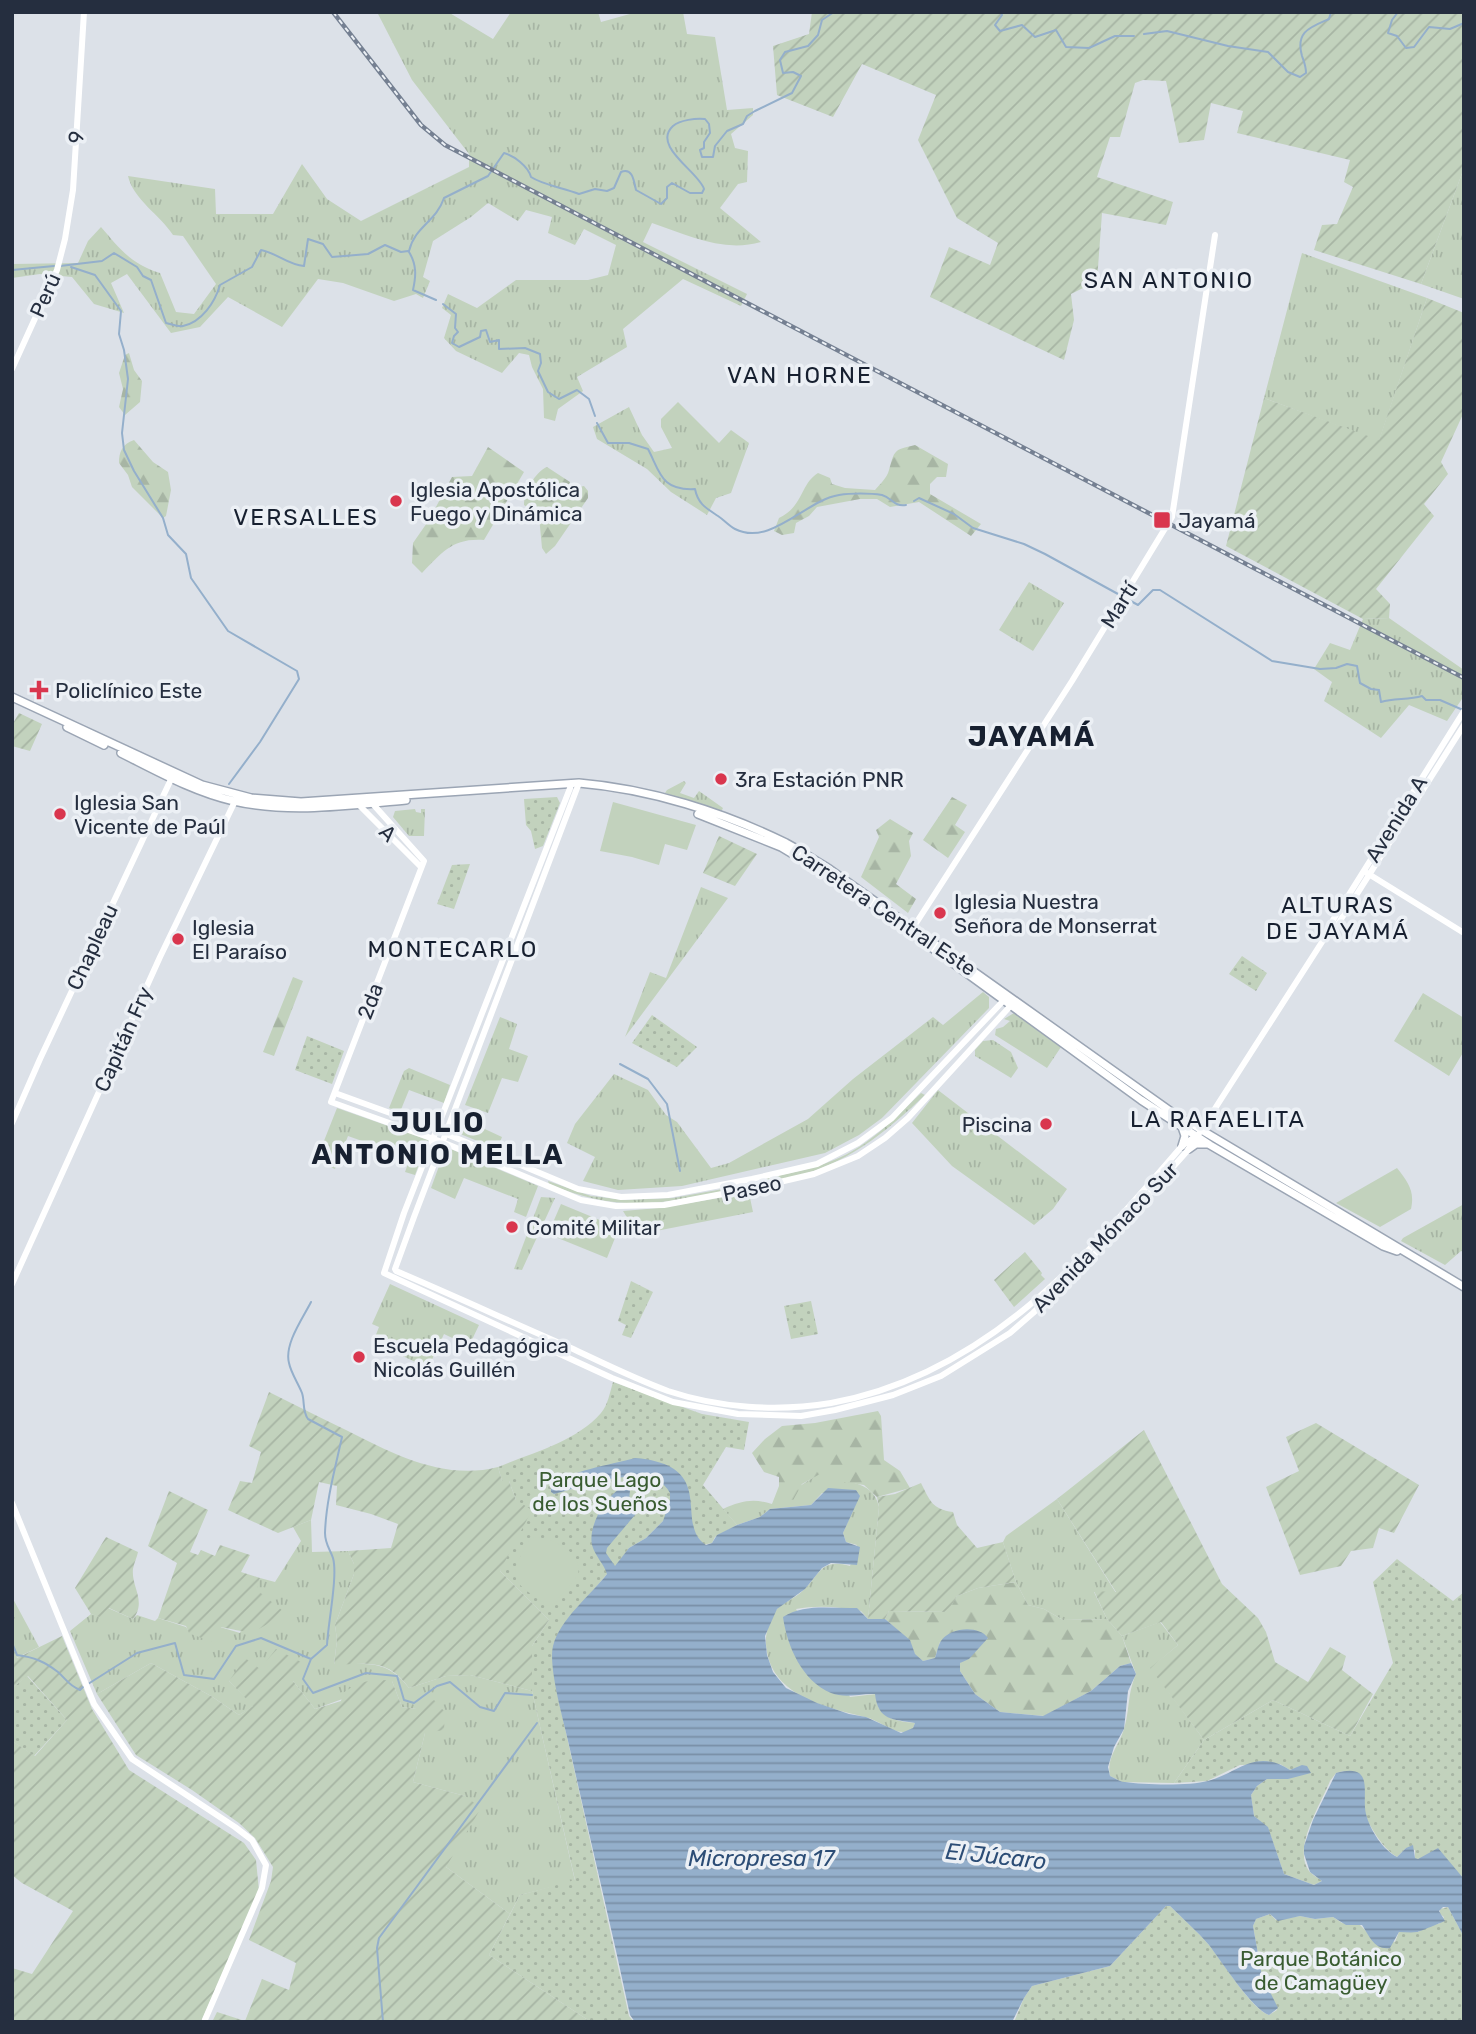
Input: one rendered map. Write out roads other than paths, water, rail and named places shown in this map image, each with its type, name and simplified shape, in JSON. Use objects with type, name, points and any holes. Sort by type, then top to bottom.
[{"type":"main road","name":"Carretera Central Este","points":[[12,700],[173,775],[201,791],[236,799],[289,808],[575,785],[652,800],[720,821],[763,839],[833,877],[1145,1095],[1210,1144],[1383,1246],[1409,1256]]},
{"type":"main road","name":"Carretera Central Este","points":[[1010,1000],[1182,1126],[1388,1241],[1464,1287]]},
{"type":"main road","points":[[1182,1126],[1186,1148],[1196,1144],[1210,1144]]},
{"type":"street","name":"9","points":[[60,260],[73,190],[84,12]]},
{"type":"street","name":"Martí","points":[[912,930],[1172,517],[1216,235]]},
{"type":"street","name":"Perú","points":[[12,369],[60,260]]},
{"type":"street","name":"Avenida A","points":[[1367,873],[1463,713]]},
{"type":"street","name":"Avenida A","points":[[1197,1133],[1331,928],[1338,924],[1351,898],[1464,725]]},
{"type":"street","name":"Chapleau","points":[[12,1123],[173,775]]},
{"type":"street","points":[[433,1139],[575,785]]},
{"type":"street","points":[[442,1142],[575,785]]},
{"type":"street","name":"Capitán Fry","points":[[12,1284],[160,957],[236,799]]},
{"type":"street","name":"A","points":[[370,800],[422,864]]},
{"type":"street","name":"A","points":[[357,801],[422,864]]},
{"type":"street","name":"2da","points":[[331,1102],[422,864]]},
{"type":"street","points":[[1367,873],[1464,933]]},
{"type":"street","name":"Paseo","points":[[335,1093],[446,1133],[578,1189],[621,1197],[668,1195],[783,1172],[836,1156],[892,1118],[1010,1000]]},
{"type":"street","name":"Paseo","points":[[331,1102],[442,1142],[581,1200],[616,1206],[664,1205],[781,1182],[840,1165],[885,1138],[934,1091],[1010,1000]]},
{"type":"street","points":[[925,1084],[934,1091]]},
{"type":"street","name":"Avenida Mónaco Sur","points":[[1114,1228],[1157,1187],[1197,1133]]},
{"type":"street","name":"Avenida Mónaco Sur","points":[[433,1139],[383,1270],[388,1276],[612,1378],[673,1402],[738,1414],[801,1416],[868,1403],[941,1376],[1010,1332],[1033,1313],[1098,1246],[1154,1178],[1186,1148]]},
{"type":"street","name":"Avenida Mónaco Sur","points":[[442,1142],[395,1269],[615,1369],[676,1393],[736,1406],[800,1407],[860,1397],[939,1368],[990,1336],[1026,1309],[1098,1246]]},
{"type":"street","points":[[1154,1178],[1157,1187]]},
{"type":"street","points":[[673,1402],[676,1393]]},
{"type":"street","points":[[12,1503],[94,1704],[132,1759],[252,1840],[266,1865],[262,1888],[204,2022]]},
{"type":"water","name":"Micropresa 17","points":[[635,1458],[661,1463],[677,1472],[686,1483],[693,1524],[697,1536],[706,1545],[712,1543],[717,1535],[760,1517],[770,1509],[811,1505],[828,1488],[856,1490],[860,1496],[843,1533],[846,1542],[860,1547],[857,1565],[831,1563],[822,1568],[805,1589],[777,1609],[765,1636],[767,1655],[773,1672],[786,1688],[817,1703],[866,1717],[901,1733],[913,1728],[915,1723],[893,1719],[883,1714],[875,1694],[837,1695],[812,1680],[792,1651],[783,1617],[810,1608],[857,1608],[868,1619],[885,1619],[910,1640],[915,1654],[923,1661],[935,1658],[941,1641],[957,1630],[972,1630],[984,1634],[988,1638],[969,1659],[960,1663],[960,1671],[975,1694],[1000,1712],[1043,1716],[1091,1691],[1120,1666],[1131,1663],[1136,1674],[1128,1691],[1124,1729],[1114,1747],[1108,1767],[1110,1776],[1123,1782],[1143,1784],[1200,1783],[1257,1761],[1278,1764],[1290,1770],[1302,1765],[1307,1766],[1311,1773],[1288,1779],[1267,1779],[1257,1786],[1251,1795],[1254,1816],[1268,1827],[1284,1874],[1314,1885],[1322,1881],[1310,1872],[1304,1854],[1313,1820],[1336,1773],[1357,1772],[1364,1782],[1368,1820],[1387,1850],[1397,1857],[1413,1845],[1415,1858],[1418,1859],[1438,1848],[1464,1879],[1464,1937],[1448,1907],[1439,1911],[1445,1921],[1417,1932],[1399,1932],[1390,1948],[1376,1945],[1362,1925],[1346,1925],[1333,1917],[1315,1919],[1300,1916],[1278,1921],[1270,1914],[1256,1919],[1253,1926],[1262,1976],[1278,2008],[1269,2015],[1246,1995],[1209,1945],[1170,1906],[1166,1906],[1110,1966],[1032,1986],[1012,2022],[635,2022],[630,2015],[560,1709],[552,1656],[553,1646],[562,1626],[607,1574],[593,1549],[591,1537],[595,1521],[609,1498],[621,1488],[630,1490],[629,1501],[640,1509],[607,1548],[606,1553],[615,1566],[629,1548],[646,1538],[663,1521],[670,1493],[661,1483],[649,1478],[633,1477],[616,1478],[554,1494],[551,1488],[579,1472]]},
{"type":"waterway","points":[[409,251],[416,236],[436,213],[444,198],[488,176],[504,153],[520,162],[536,180],[579,194],[595,189],[607,191],[614,188],[621,172],[625,171],[632,176],[636,190],[661,204],[667,198],[667,187],[672,183],[690,193],[702,193],[704,189],[700,182],[678,159],[668,142],[668,134],[673,126],[688,120],[705,119],[710,133],[704,142],[704,148],[700,150],[702,157],[713,157],[715,146],[727,131],[743,124],[747,116],[755,111],[792,93],[801,76],[793,72],[783,73],[780,60],[785,52],[808,46],[818,35],[822,20],[834,12]]},
{"type":"waterway","points":[[1000,12],[1002,15],[995,25],[1000,31],[1022,25],[1035,37],[1056,30],[1066,47],[1089,48],[1115,36],[1134,36]]},
{"type":"waterway","points":[[1144,34],[1167,31],[1228,46],[1268,52],[1288,72],[1300,77],[1306,73],[1300,48],[1303,35],[1329,19],[1331,12]]},
{"type":"waterway","points":[[1398,12],[1388,33],[1397,36],[1406,48],[1414,47],[1429,27],[1450,29],[1464,23]]},
{"type":"waterway","points":[[60,266],[102,261],[114,253],[137,267],[143,276],[151,280],[166,323],[181,326],[202,316],[215,298],[220,285],[252,267],[261,250],[304,266],[308,239],[323,244],[332,257],[368,254],[385,245],[401,252],[408,251]]},
{"type":"waterway","points":[[409,252],[415,271],[413,290],[436,300]]},
{"type":"waterway","points":[[12,270],[54,266]]},
{"type":"waterway","points":[[71,267],[95,275],[121,311],[119,334],[128,379],[122,433],[124,450],[163,518],[168,535],[186,554],[191,578],[228,631],[297,671],[299,679],[260,742],[229,784]]},
{"type":"waterway","points":[[443,304],[456,314],[455,328],[458,332],[452,343],[459,347],[480,337],[481,331],[486,330],[490,342],[499,340],[499,349],[525,348],[540,354],[538,371],[548,392],[559,399],[577,390],[589,399],[595,416]]},
{"type":"waterway","points":[[597,423],[608,443],[629,443],[648,449],[659,472],[668,483],[675,487],[695,489],[700,502],[706,508],[733,528],[748,533],[775,527],[814,505],[839,495],[882,495],[899,505],[906,505]]},
{"type":"waterway","points":[[914,501],[919,498],[954,514],[973,528],[1024,544],[1138,605],[1153,590],[1160,590],[1272,661],[1320,669],[1347,664],[1357,666],[1360,683],[1379,690],[1381,702],[1422,696],[1426,700],[1440,700],[1463,710]]},
{"type":"waterway","points":[[620,1064],[648,1079],[667,1104],[680,1171]]},
{"type":"waterway","points":[[311,1302],[289,1348],[289,1363],[302,1393],[308,1419],[342,1437],[331,1485],[325,1533],[334,1566],[327,1645],[311,1659]]},
{"type":"waterway","points":[[88,1684],[137,1653],[175,1643],[184,1675],[214,1679],[236,1646],[261,1638],[311,1659],[303,1679],[313,1693],[366,1673],[397,1676],[404,1700],[414,1703],[437,1686],[450,1682],[480,1707],[494,1711],[505,1693],[532,1695]]},
{"type":"waterway","points":[[12,1643],[17,1655],[44,1663],[73,1686],[80,1690],[83,1687]]},
{"type":"waterway","points":[[383,2022],[377,1948],[379,1938],[537,1723]]},
{"type":"railway","points":[[333,12],[421,125],[445,145],[1464,678]]},
{"type":"place","name":"Iglesia Apostólica Fuego y Dinámica","points":[[396,501]]},
{"type":"place","name":"Jayamá","points":[[1162,520]]},
{"type":"place","name":"Policlínico Este","points":[[39,690]]},
{"type":"place","name":"3ra Estación PNR","points":[[721,779]]},
{"type":"place","name":"Iglesia San Vicente de Paúl","points":[[60,814]]},
{"type":"place","name":"Iglesia Nuestra Señora de Monserrat","points":[[940,913]]},
{"type":"place","name":"Iglesia El Paraíso","points":[[178,939]]},
{"type":"place","name":"Piscina","points":[[1046,1124]]},
{"type":"place","name":"Comité Militar","points":[[512,1227]]},
{"type":"place","name":"Escuela Pedagógica Nicolás Guillén","points":[[359,1357]]},
{"type":"district","name":"SAN ANTONIO","points":[[1169,280]]},
{"type":"district","name":"VAN HORNE","points":[[800,375]]},
{"type":"district","name":"VERSALLES","points":[[306,517]]},
{"type":"district","name":"JAYAMÁ","points":[[1032,736]]},
{"type":"district","name":"ALTURAS DE JAYAMÁ","points":[[1338,918]]},
{"type":"district","name":"MONTECARLO","points":[[453,949]]},
{"type":"district","name":"LA RAFAELITA","points":[[1218,1119]]},
{"type":"district","name":"JULIO ANTONIO MELLA","points":[[438,1138]]},
{"type":"park label","name":"Parque Lago de los Sueños","points":[[600,1491]]},
{"type":"park label","name":"Parque Botánico de Camagüey","points":[[1321,1970]]},
{"type":"water label","name":"El Júcaro","points":[[996,1856]]}]
